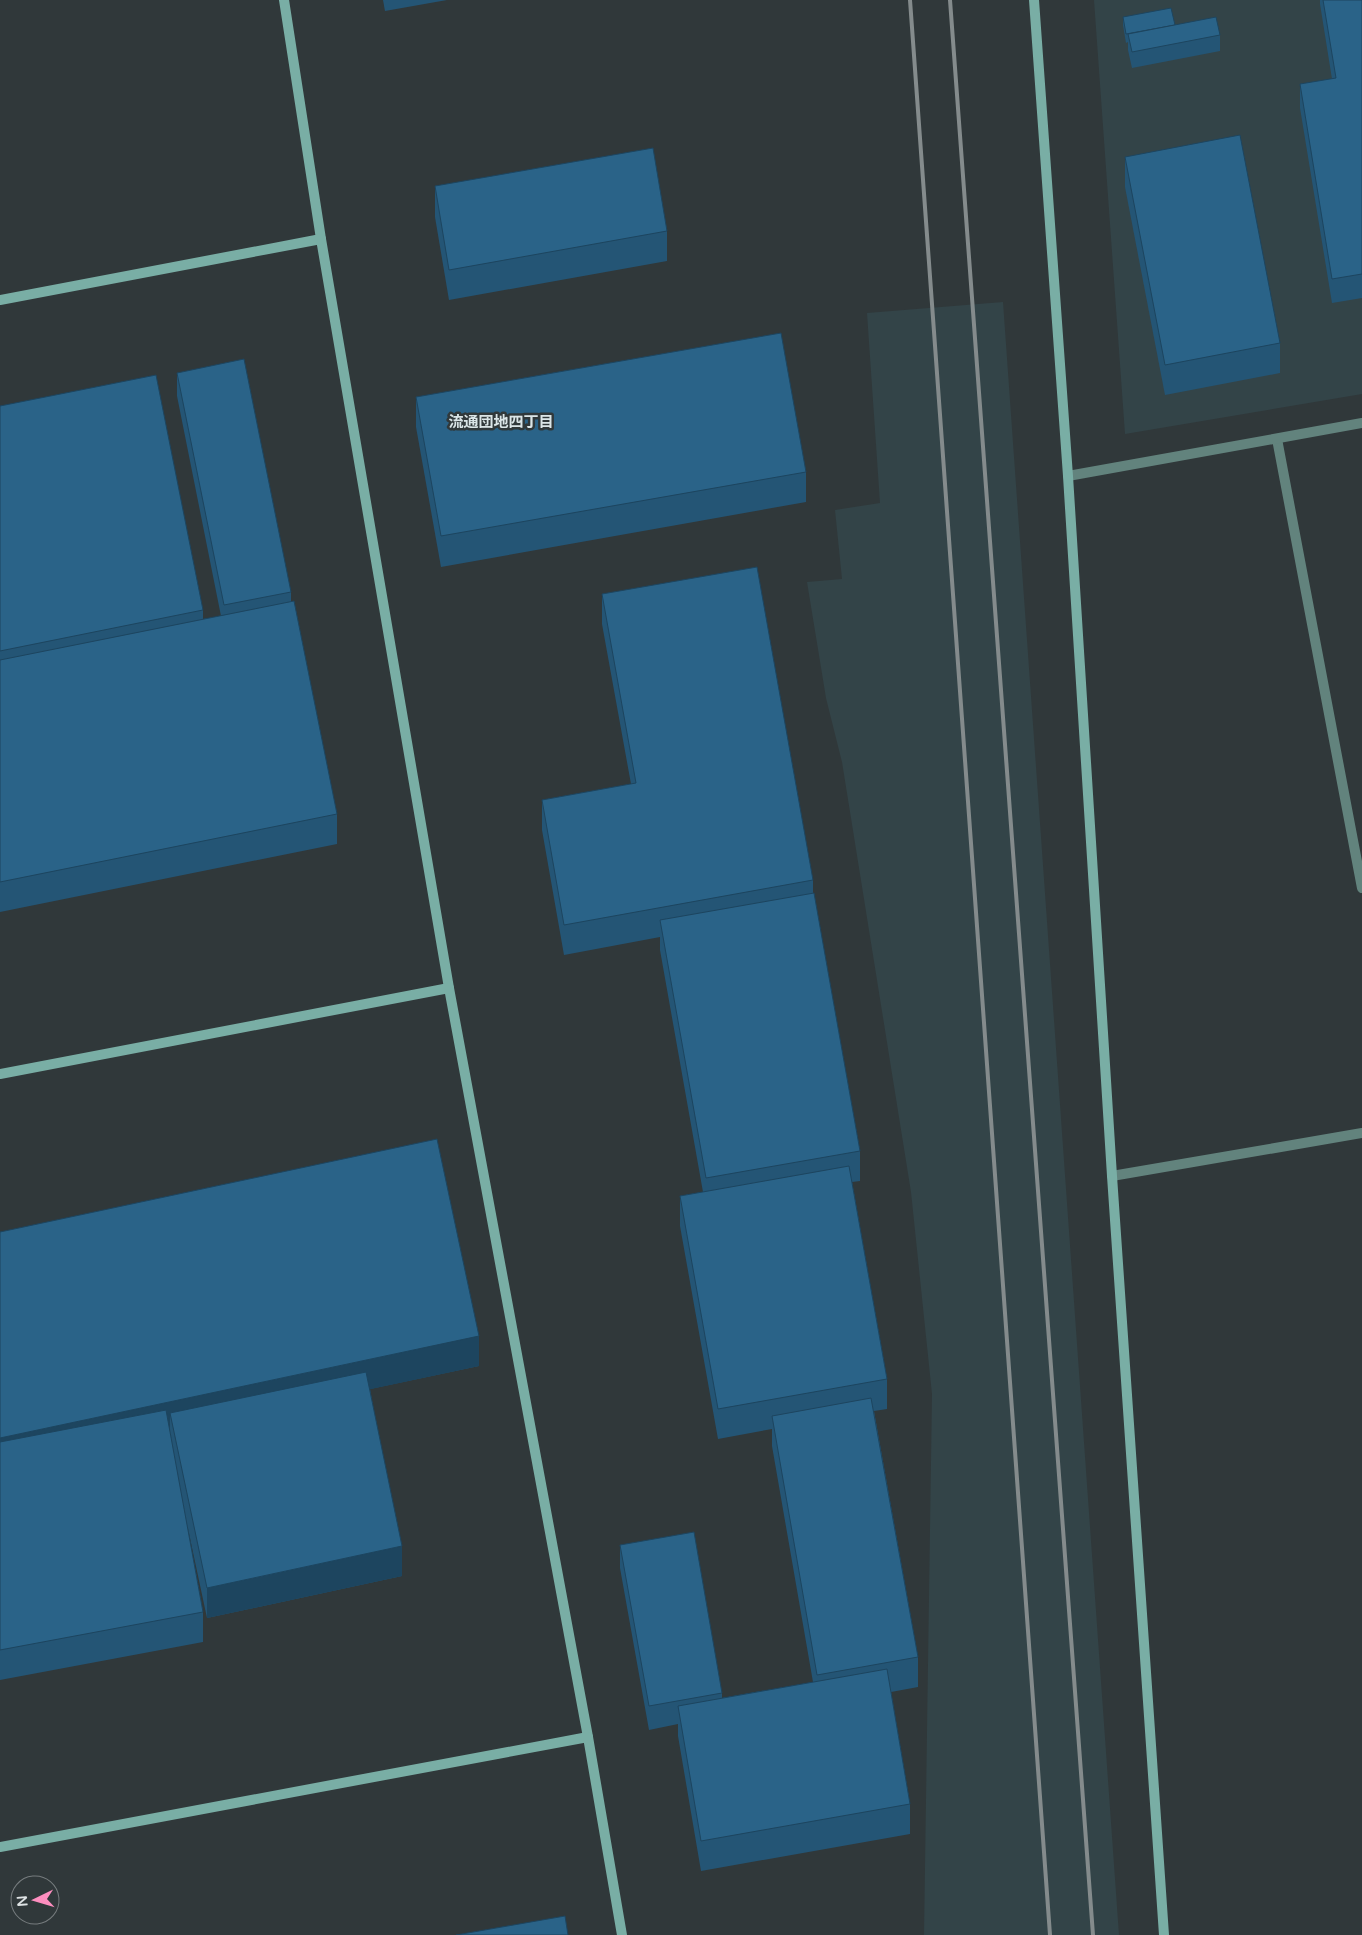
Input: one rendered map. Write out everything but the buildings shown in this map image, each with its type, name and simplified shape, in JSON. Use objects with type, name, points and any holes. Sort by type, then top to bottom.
[{"type":"street","points":[[284,0],[321,239],[449,988],[588,1737],[622,1935]]},
{"type":"street","points":[[1034,0],[1068,476],[1112,1176],[1164,1935]]},
{"type":"street","points":[[0,300],[321,239]]},
{"type":"street","points":[[1068,476],[1362,423]]},
{"type":"street","points":[[1277,439],[1362,888]]},
{"type":"street","points":[[0,1074],[449,988]]},
{"type":"street","points":[[1112,1176],[1362,1133]]},
{"type":"street","points":[[0,1848],[588,1737]]},
{"type":"shaded area","points":[[1094,0],[1362,0],[1362,394],[1125,434]]},
{"type":"shaded area","points":[[1003,302],[1119,1935],[924,1935],[932,1394],[911,1192],[842,762],[826,698],[807,582],[842,579],[835,510],[880,503],[867,313]]},
{"type":"railway","points":[[910,0],[1050,1935]]},
{"type":"railway","points":[[950,0],[1093,1935]]},
{"type":"district","name":"流通団地四丁目","points":[[501,422]]}]
